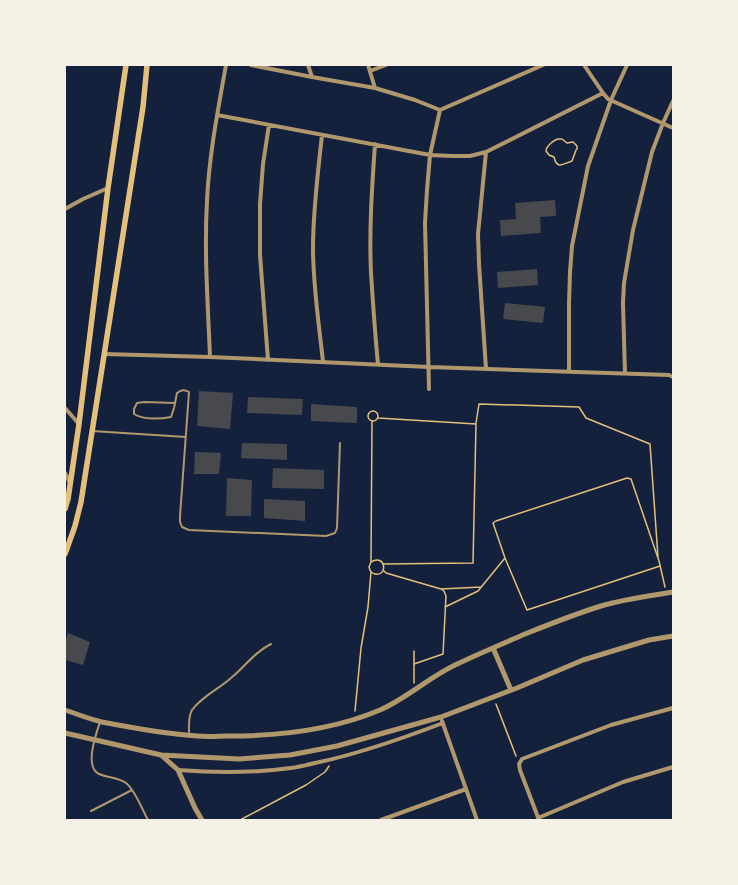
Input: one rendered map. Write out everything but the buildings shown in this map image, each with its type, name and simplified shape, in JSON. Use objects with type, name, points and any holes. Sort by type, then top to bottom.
[{"type":"main road","points":[[65,509],[70,484],[108,188],[126,65]]},
{"type":"main road","points":[[65,554],[75,526],[81,502],[143,107],[147,65]]},
{"type":"street","points":[[210,357],[205,247],[206,216],[210,159],[226,65]]},
{"type":"street","points":[[251,65],[375,88],[415,100],[440,110],[544,65]]},
{"type":"street","points":[[308,65],[312,77]]},
{"type":"street","points":[[368,65],[375,88]]},
{"type":"street","points":[[370,71],[386,65]]},
{"type":"street","points":[[584,65],[603,93],[611,100],[673,128]]},
{"type":"street","points":[[569,371],[569,304],[572,246],[588,166],[611,100],[627,65]]},
{"type":"street","points":[[217,115],[430,155],[470,156],[486,152],[603,93]]},
{"type":"street","points":[[625,374],[623,303],[624,283],[633,230],[641,192],[652,152],[673,102]]},
{"type":"street","points":[[429,389],[425,223],[430,155],[440,110]]},
{"type":"street","points":[[268,360],[260,247],[260,204],[263,164],[269,125]]},
{"type":"street","points":[[322,135],[316,194],[313,248],[323,362]]},
{"type":"street","points":[[375,144],[372,185],[371,272],[378,364]]},
{"type":"street","points":[[486,152],[478,234],[486,369]]},
{"type":"street","points":[[65,209],[108,188]]},
{"type":"street","points":[[104,354],[672,375]]},
{"type":"street","points":[[65,408],[78,424]]},
{"type":"street","points":[[65,473],[70,484]]},
{"type":"street","points":[[65,710],[100,721],[152,731],[198,736],[253,736],[280,734],[333,725],[380,710],[414,691],[431,678],[454,666],[564,618],[601,606],[673,592]]},
{"type":"street","points":[[65,733],[161,755],[239,759],[290,755],[337,746],[441,717],[583,660],[649,640],[673,636]]},
{"type":"street","points":[[493,648],[511,690]]},
{"type":"street","points":[[673,708],[611,725],[522,759],[519,764],[538,819],[624,782],[673,766]]},
{"type":"street","points":[[441,717],[477,820]]},
{"type":"street","points":[[178,770],[246,772],[292,768],[336,759],[391,742],[443,723]]},
{"type":"street","points":[[161,755],[178,770],[202,820]]},
{"type":"street","points":[[381,820],[466,789]]},
{"type":"lane","points":[[175,402],[137,403],[134,409],[134,414],[138,417],[171,417],[174,408],[177,393],[181,390],[186,390],[189,392],[180,516],[182,527],[189,530],[313,536],[326,536],[335,533],[337,528],[340,443]]},
{"type":"lane","points":[[91,431],[186,437]]},
{"type":"lane","points":[[189,735],[188,721],[191,711],[230,679],[256,654],[271,644]]},
{"type":"lane","points":[[100,721],[92,758],[94,771],[125,782],[132,790],[148,820]]},
{"type":"lane","points":[[91,811],[132,790]]},
{"type":"path","points":[[558,139],[562,139],[567,143],[576,143],[577,149],[572,161],[558,165],[555,162],[554,157],[547,153],[546,148],[558,139]]},
{"type":"path","points":[[371,562],[377,560],[381,561],[383,564],[473,563],[476,424],[479,404],[579,407],[586,418],[650,444],[659,561],[667,593]]},
{"type":"path","points":[[354,719],[360,648],[368,607],[371,572],[369,567],[371,562],[372,421],[370,421],[368,415],[370,412],[375,412],[377,413],[378,418]]},
{"type":"path","points":[[372,421],[375,421],[378,418],[476,424]]},
{"type":"path","points":[[659,561],[631,479],[627,478],[493,523],[505,558],[527,610],[660,566]]},
{"type":"path","points":[[445,606],[478,591],[505,558]]},
{"type":"path","points":[[383,564],[383,570],[386,574],[441,589],[481,587]]},
{"type":"path","points":[[371,572],[377,574],[381,573],[383,570]]},
{"type":"path","points":[[414,664],[443,654],[446,596],[444,591],[441,589]]},
{"type":"path","points":[[414,651],[414,691]]},
{"type":"path","points":[[493,697],[519,764]]},
{"type":"path","points":[[240,820],[306,785],[325,772],[336,759]]}]
